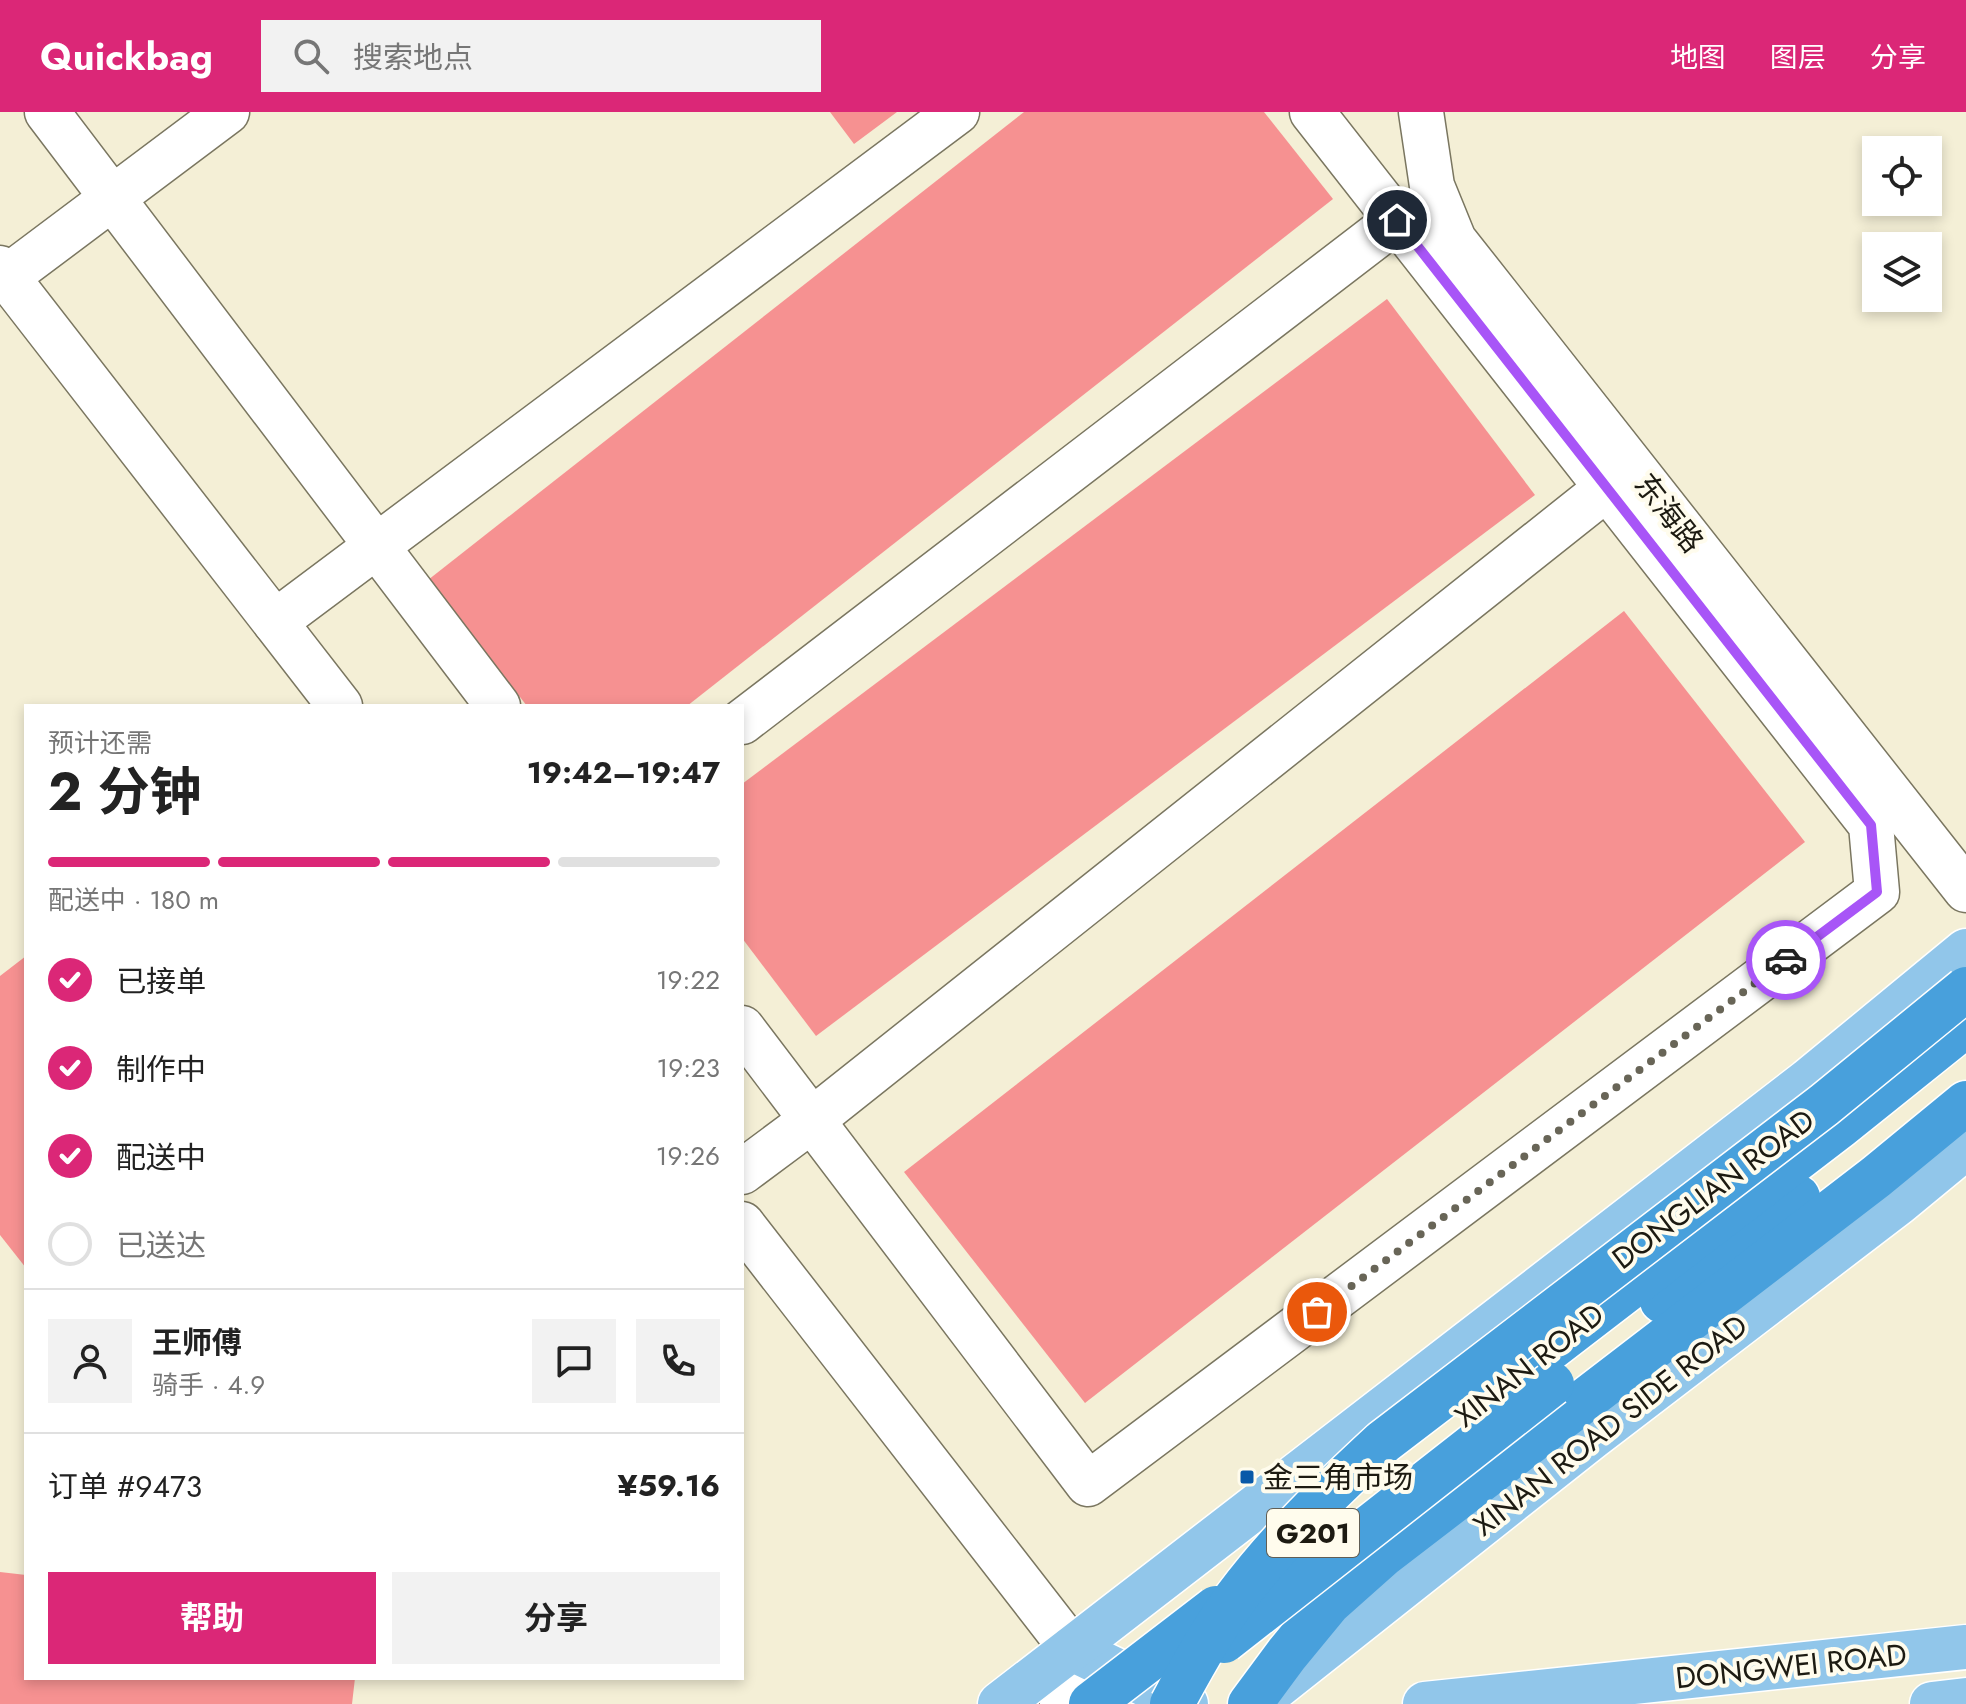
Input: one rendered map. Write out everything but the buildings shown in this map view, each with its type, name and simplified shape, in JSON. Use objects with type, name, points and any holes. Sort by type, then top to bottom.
[{"type":"highway","name":"DONGLIAN ROAD","points":[[1172,1704],[1199,1652],[1236,1598],[1288,1536],[1383,1442],[1824,1105],[1966,989]]},
{"type":"highway","name":"XINAN ROAD","points":[[1143,1704],[1966,1025]]},
{"type":"highway","name":"XINAN ROAD","points":[[1091,1704],[1543,1373],[1729,1251],[1966,1064]]},
{"type":"highway","points":[[1252,1704],[1287,1654],[1329,1603],[1383,1555],[1876,1177],[1966,1103]]},
{"type":"main road","points":[[1000,1704],[1808,1081],[1966,951]]},
{"type":"main road","name":"XINAN ROAD SIDE ROAD","points":[[1252,1704],[1966,1147]]},
{"type":"main road","name":"DONGWEI ROAD","points":[[1425,1704],[1966,1647]]},
{"type":"main road","points":[[1072,1649],[1101,1704]]},
{"type":"main road","points":[[1072,1649],[1186,1704]]},
{"type":"main road","name":"DONGWEI ROAD","points":[[1932,1704],[1966,1700]]},
{"type":"street","points":[[47,112],[496,704]]},
{"type":"street","points":[[227,112],[112,198],[4,272],[338,704]]},
{"type":"street","points":[[275,622],[957,112]]},
{"type":"street","points":[[744,1031],[1088,1484],[1877,892],[1871,825],[1312,112]]},
{"type":"street","name":"东海路","points":[[1421,112],[1432,186],[1454,240],[1966,890]]},
{"type":"street","points":[[744,720],[1397,220]]},
{"type":"street","points":[[744,1171],[812,1120],[1607,488]]},
{"type":"street","points":[[744,1227],[1072,1649],[1062,1704]]},
{"type":"way so far","points":[[1317,1312],[1786,960]]},
{"type":"place","name":"金三角市场","points":[[1247,1477]]},
{"type":"route","points":[[1397,220],[1871,825],[1877,892],[1786,960]]}]
